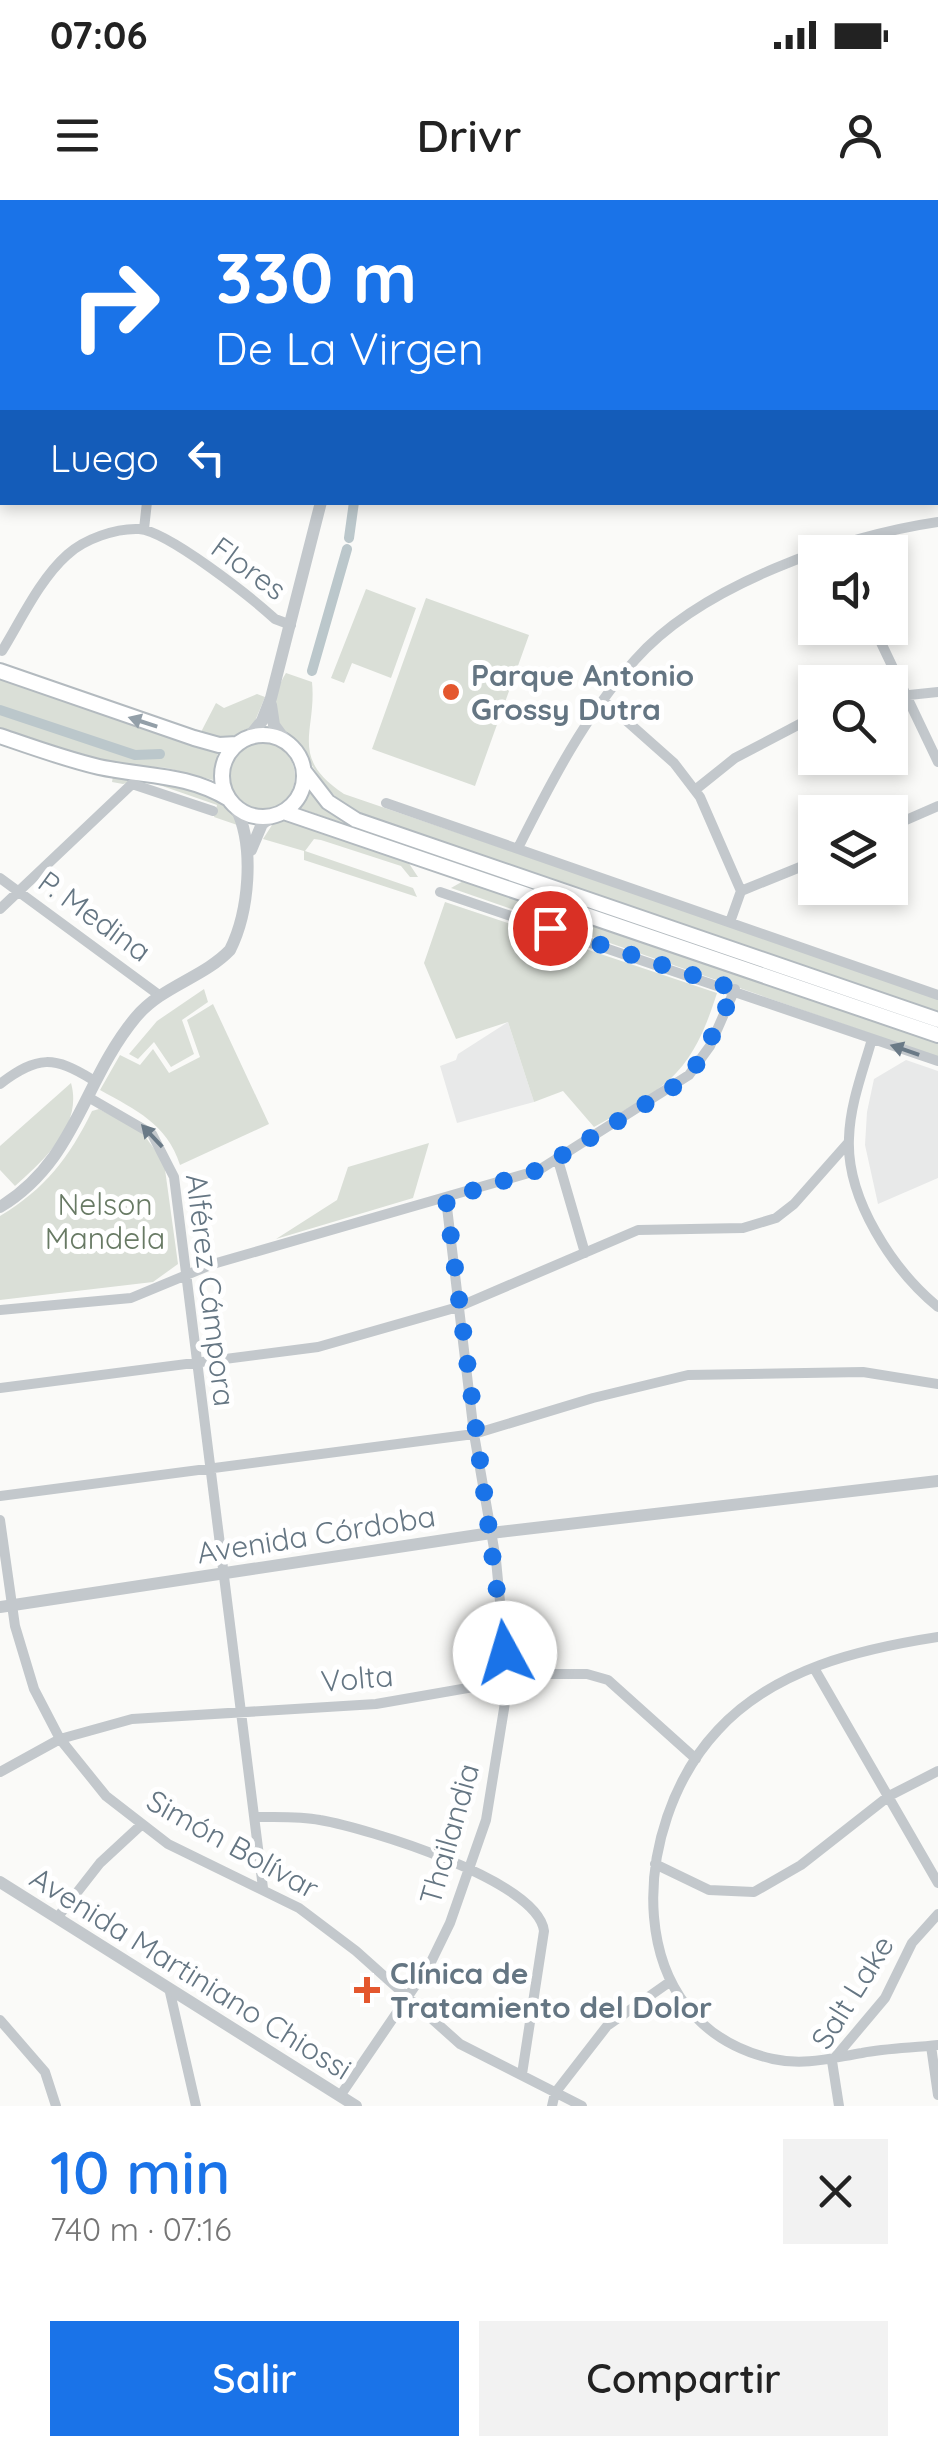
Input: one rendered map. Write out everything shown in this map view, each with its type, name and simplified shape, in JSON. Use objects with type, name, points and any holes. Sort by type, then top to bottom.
[{"type":"main road","points":[[0,671],[218,745],[261,734],[284,740],[294,748],[304,770],[328,802],[356,820],[938,1020]]},
{"type":"main road","points":[[0,736],[100,767],[175,776],[204,784],[247,814],[278,814],[938,1035]]},
{"type":"main road","points":[[232,803],[222,776],[243,741]]},
{"type":"main road","points":[[278,814],[300,794],[304,770]]},
{"type":"street","points":[[2,651],[66,556],[99,536],[144,529],[147,505]]},
{"type":"street","points":[[243,741],[262,721],[271,698],[319,505]]},
{"type":"street","points":[[891,535],[938,522]]},
{"type":"street","name":"Flores","points":[[144,529],[202,564],[274,619],[290,625]]},
{"type":"street","points":[[518,848],[580,730],[657,638],[782,563],[798,559]]},
{"type":"street","points":[[908,695],[938,692]]},
{"type":"street","points":[[271,698],[274,725],[284,740]]},
{"type":"street","points":[[603,700],[674,763],[695,790],[740,891],[730,922]]},
{"type":"street","points":[[908,701],[938,762]]},
{"type":"street","points":[[695,790],[735,758],[798,725]]},
{"type":"street","points":[[0,908],[132,784],[213,811]]},
{"type":"street","points":[[232,803],[245,830],[248,857]]},
{"type":"street","points":[[386,803],[938,994]]},
{"type":"street","points":[[908,820],[938,806]]},
{"type":"street","points":[[0,1208],[53,1162],[93,1080],[128,1028],[160,994],[230,950],[248,857],[262,824],[278,814]]},
{"type":"street","points":[[740,891],[798,868]]},
{"type":"street","name":"P. Medina","points":[[0,878],[160,994]]},
{"type":"street","points":[[440,892],[735,989],[938,1062]]},
{"type":"street","points":[[0,1310],[130,1298],[214,1264],[446,1199],[558,1160],[689,1074],[710,1046],[735,989]]},
{"type":"street","points":[[872,1039],[848,1143],[858,1188],[875,1229],[914,1286],[938,1307]]},
{"type":"street","points":[[0,1084],[48,1060],[63,1062],[93,1080]]},
{"type":"street","name":"Alférez Cámpora","points":[[88,1097],[140,1124],[162,1146],[174,1177],[208,1469],[258,1817],[263,1888]]},
{"type":"street","points":[[0,1388],[318,1347],[458,1307],[638,1230],[743,1228],[776,1218],[794,1204],[848,1143]]},
{"type":"street","points":[[558,1160],[585,1253]]},
{"type":"street","name":"Thailandia","points":[[340,2096],[408,1999],[443,1937],[486,1820],[508,1684],[446,1199]]},
{"type":"street","points":[[0,1496],[474,1434],[592,1398],[688,1376],[863,1372],[938,1384]]},
{"type":"street","name":"Avenida Córdoba","points":[[6,1607],[490,1533],[938,1481]]},
{"type":"street","name":"Simón Bolívar","points":[[0,1520],[6,1607],[26,1670],[60,1739],[106,1796],[140,1826],[263,1888],[341,1939],[460,2044],[582,2106]]},
{"type":"street","points":[[938,1637],[857,1652],[814,1668],[742,1708],[718,1730],[679,1789],[656,1864],[652,1922],[671,1981],[690,2012],[746,2051],[800,2063],[934,2045],[938,2095]]},
{"type":"street","points":[[814,1668],[938,1883]]},
{"type":"street","name":"Volta","points":[[0,1772],[60,1739],[132,1719],[376,1704],[548,1674],[587,1674],[608,1680],[696,1759]]},
{"type":"street","points":[[656,1864],[709,1890],[754,1892],[801,1865],[888,1796],[938,1771]]},
{"type":"street","points":[[258,1817],[342,1824],[469,1869],[515,1896],[543,1921],[538,1984],[522,2074]]},
{"type":"street","points":[[58,1918],[100,1862],[140,1826]]},
{"type":"street","name":"Avenida Martiniano Chiossi","points":[[0,1883],[356,2106]]},
{"type":"street","name":"Salt Lake","points":[[839,2106],[832,2060],[885,1998],[912,1943],[938,1914]]},
{"type":"street","points":[[552,2106],[555,2093],[607,2026],[671,1981]]},
{"type":"street","points":[[169,1988],[196,2106]]},
{"type":"street","points":[[0,2020],[45,2072],[56,2106]]},
{"type":"shaded area","points":[[508,1022],[534,1102],[457,1123],[440,1066],[456,1060],[458,1054]]},
{"type":"shaded area","points":[[906,1060],[938,1071],[938,1178],[878,1204],[865,1145],[867,1112],[874,1079]]},
{"type":"green space","points":[[366,589],[416,608],[391,678],[352,663],[344,683],[331,678]]},
{"type":"green space","name":"Parque Antonio Grossy Dutra","points":[[426,598],[529,635],[475,786],[372,749]]},
{"type":"green space","points":[[286,673],[312,682],[311,755],[327,781],[344,794],[938,997],[938,1016],[359,816],[333,794],[300,747],[280,727],[276,699]]},
{"type":"green space","points":[[0,677],[218,752],[213,780],[167,768],[101,763],[0,730]]},
{"type":"green space","points":[[257,694],[265,697],[253,726],[227,739],[201,732],[216,703],[224,708]]},
{"type":"green space","points":[[261,742],[274,744],[285,752],[293,763],[293,789],[285,800],[274,808],[261,810],[248,808],[237,800],[229,789],[227,776],[229,763],[237,752],[248,744]]},
{"type":"green space","points":[[113,776],[168,781],[202,792],[243,827],[214,817],[217,805],[142,779],[123,784],[112,782]]},
{"type":"green space","points":[[308,787],[323,803],[938,1028],[299,808]]},
{"type":"green space","points":[[284,818],[406,859],[418,877],[410,877],[401,866],[321,840],[314,839],[305,851],[413,888],[417,897],[304,860],[304,851],[263,839],[274,822]]},
{"type":"green space","points":[[465,880],[938,1040],[938,1057],[451,888]]},
{"type":"green space","points":[[445,902],[717,993],[697,1043],[674,1076],[659,1089],[594,1127],[563,1091],[534,1102],[508,1022],[456,1039],[424,963]]},
{"type":"green space","points":[[204,989],[208,1002],[182,1020],[194,1054],[171,1067],[154,1042],[138,1059],[129,1054],[157,1021]]},
{"type":"green space","points":[[213,1004],[269,1124],[180,1165],[158,1129],[100,1090],[120,1055],[140,1065],[153,1049],[169,1073],[200,1057],[187,1020]]},
{"type":"green space","points":[[71,1083],[73,1098],[66,1127],[49,1153],[15,1186],[0,1170],[0,1146]]},
{"type":"green space","name":"Nelson Mandela","points":[[99,1109],[141,1131],[164,1162],[178,1264],[153,1282],[0,1300],[0,1216],[30,1195],[54,1171],[92,1111]]},
{"type":"green space","points":[[429,1143],[413,1198],[276,1239],[337,1200],[348,1167]]},
{"type":"waterway","points":[[349,538],[354,505]]},
{"type":"waterway","points":[[312,671],[347,549]]},
{"type":"waterway","points":[[0,710],[135,755],[160,754]]},
{"type":"place","name":"Parque Antonio Grossy Dutra","points":[[451,692]]},
{"type":"place","name":"Clínica de Tratamiento del Dolor","points":[[367,1990]]},
{"type":"route","points":[[505,1653],[496,1560],[474,1434],[446,1199],[538,1170],[675,1086],[710,1046],[735,989],[550,928]]}]
